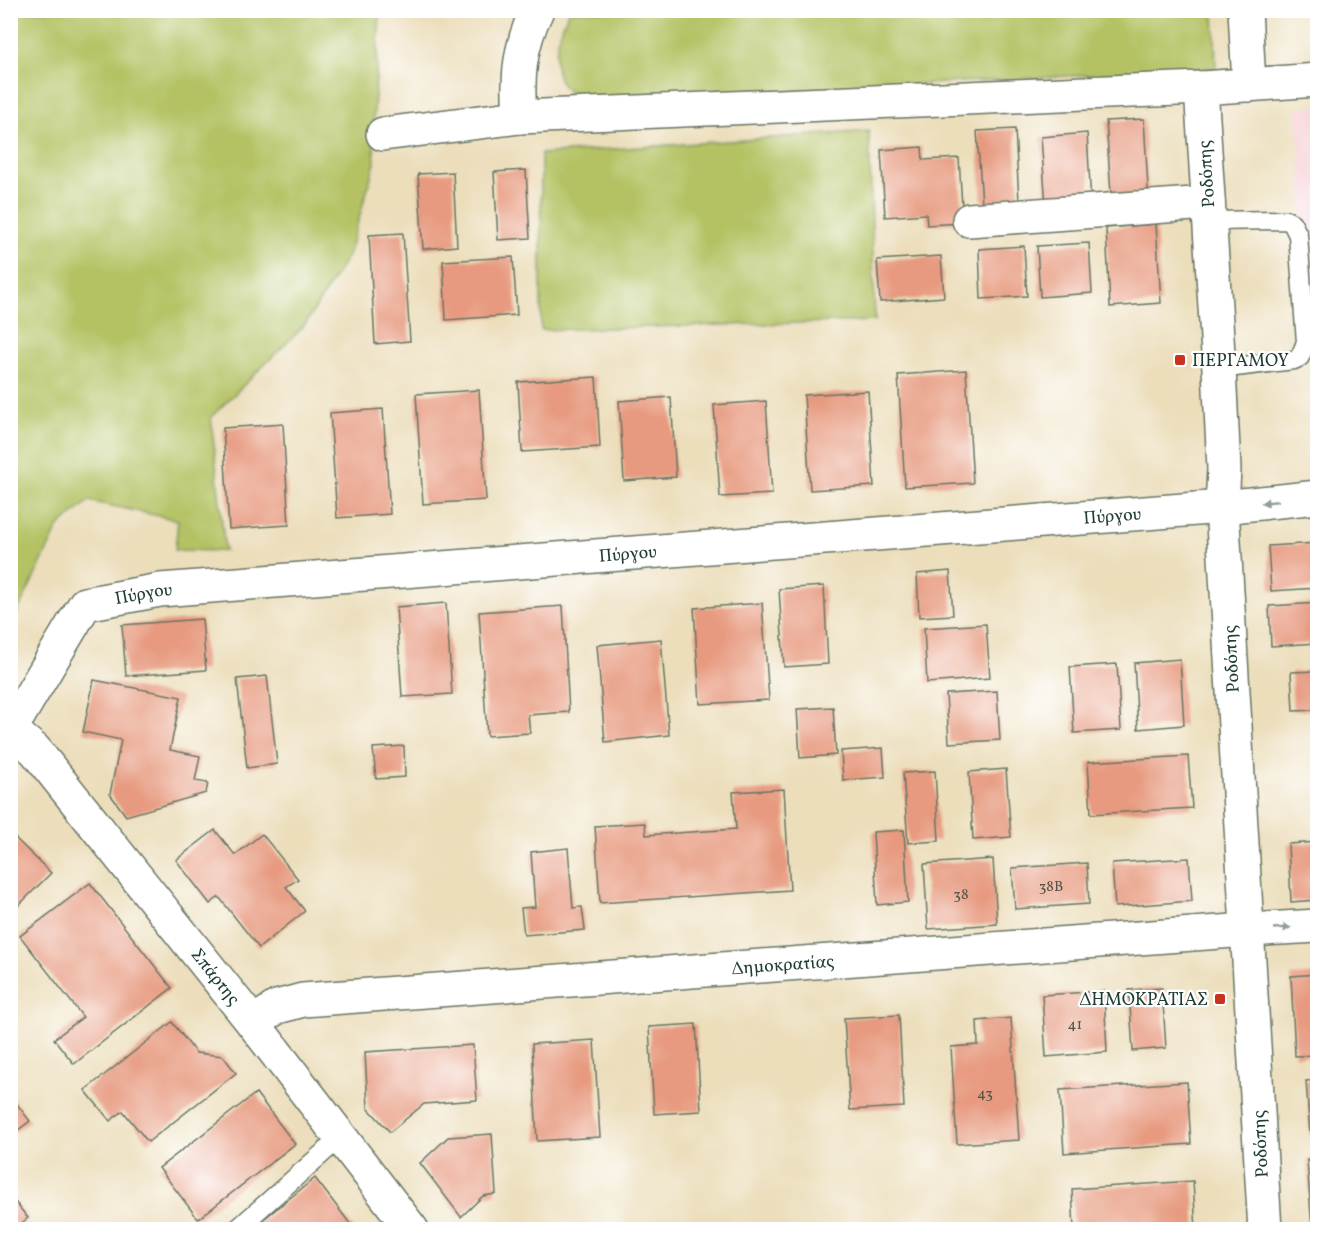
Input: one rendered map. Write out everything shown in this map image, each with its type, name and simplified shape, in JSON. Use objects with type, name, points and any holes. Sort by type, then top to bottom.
[{"type":"street","points":[[520,117],[518,85],[526,33],[537,10]]},
{"type":"street","points":[[1245,10],[1249,85]]},
{"type":"street","points":[[383,134],[520,117],[1201,88],[1317,80]]},
{"type":"street","name":"Ροδόπης","points":[[1201,88],[1220,369],[1224,469],[1222,507],[1265,1230]]},
{"type":"street","points":[[969,220],[1209,212]]},
{"type":"street","name":"Πύργου","points":[[11,730],[85,604],[160,590],[1222,507],[1317,497]]},
{"type":"street","name":"Σπάρτης","points":[[11,730],[35,750],[253,1023],[412,1230]]},
{"type":"street","name":"Δημοκρατίας","points":[[253,1023],[277,1007],[303,1000],[1317,926]]},
{"type":"lane","points":[[1209,212],[1286,220],[1292,223],[1298,235],[1306,342],[1300,357],[1294,360],[1220,369]]},
{"type":"lane","points":[[236,1230],[341,1137]]},
{"type":"shaded area","points":[[1317,106],[1317,478],[1297,108]]},
{"type":"green space","points":[[1214,10],[1216,68],[580,103],[561,84],[556,63],[559,36],[569,11]]},
{"type":"green space","points":[[11,11],[380,11],[373,127],[375,163],[348,256],[304,326],[211,417],[225,551],[175,550],[178,520],[89,501],[59,526],[11,625]]},
{"type":"green space","points":[[869,131],[875,321],[541,330],[541,154]]},
{"type":"building","points":[[1144,119],[1149,205],[1112,208],[1106,121]]},
{"type":"building","points":[[1015,129],[1019,201],[982,204],[977,131]]},
{"type":"building","points":[[1087,133],[1091,203],[1046,206],[1041,137]]},
{"type":"building","points":[[922,147],[923,160],[959,158],[963,223],[927,225],[926,214],[885,217],[881,150]]},
{"type":"building","points":[[526,170],[530,238],[498,240],[494,172]]},
{"type":"building","points":[[453,172],[457,246],[423,249],[418,174]]},
{"type":"building","points":[[1156,224],[1161,303],[1110,307],[1106,228]]},
{"type":"building","points":[[403,233],[410,341],[375,344],[369,235]]},
{"type":"building","points":[[1089,243],[1092,293],[1040,297],[1037,246]]},
{"type":"building","points":[[1024,246],[1027,296],[981,299],[979,249]]},
{"type":"building","points":[[941,256],[944,297],[880,302],[877,260]]},
{"type":"building","points":[[513,257],[517,315],[446,320],[443,261]]},
{"type":"building","points":[[966,370],[973,483],[905,487],[898,375]]},
{"type":"building","points":[[596,377],[600,447],[522,452],[518,382]]},
{"type":"building","points":[[479,390],[486,500],[423,504],[416,394]]},
{"type":"building","points":[[868,391],[874,486],[810,490],[804,395]]},
{"type":"building","points":[[671,397],[676,477],[624,481],[619,401]]},
{"type":"building","points":[[766,401],[772,494],[720,497],[714,405]]},
{"type":"building","points":[[383,409],[390,514],[337,518],[330,413]]},
{"type":"building","points":[[283,424],[289,525],[229,529],[223,428]]},
{"type":"building","points":[[1318,543],[1318,588],[1271,591],[1268,546]]},
{"type":"building","points":[[950,571],[953,615],[919,617],[917,574]]},
{"type":"building","points":[[824,586],[828,664],[784,667],[779,589]]},
{"type":"building","points":[[446,603],[452,694],[402,697],[396,607]]},
{"type":"building","points":[[762,603],[769,700],[700,704],[694,608]]},
{"type":"building","points":[[1318,603],[1318,643],[1271,646],[1269,606]]},
{"type":"building","points":[[563,606],[569,712],[528,715],[530,733],[487,736],[479,612]]},
{"type":"building","points":[[202,619],[206,670],[126,676],[122,625]]},
{"type":"building","points":[[986,624],[990,678],[927,683],[924,628]]},
{"type":"building","points":[[661,639],[669,735],[605,742],[597,645]]},
{"type":"building","points":[[1180,659],[1184,725],[1138,729],[1134,663]]},
{"type":"building","points":[[1117,664],[1121,730],[1074,733],[1070,667]]},
{"type":"building","points":[[1318,671],[1318,710],[1293,711],[1291,672]]},
{"type":"building","points":[[267,676],[277,764],[247,768],[237,679]]},
{"type":"building","points":[[94,680],[181,697],[170,750],[200,756],[195,781],[208,783],[206,793],[126,816],[110,794],[121,740],[83,732]]},
{"type":"building","points":[[997,691],[1000,740],[949,743],[946,694]]},
{"type":"building","points":[[833,707],[836,755],[800,758],[797,709]]},
{"type":"building","points":[[404,746],[405,777],[376,779],[373,748]]},
{"type":"building","points":[[883,748],[885,777],[843,780],[841,751]]},
{"type":"building","points":[[1188,756],[1192,808],[1091,814],[1088,762]]},
{"type":"building","points":[[1006,769],[1011,837],[973,840],[969,772]]},
{"type":"building","points":[[935,771],[939,841],[908,843],[903,773]]},
{"type":"building","points":[[784,789],[790,890],[600,903],[595,826],[645,823],[646,835],[736,829],[733,792]]},
{"type":"building","points":[[215,830],[235,855],[262,834],[298,879],[286,887],[305,911],[259,948],[219,897],[210,904],[176,860]]},
{"type":"building","points":[[904,830],[908,902],[877,905],[873,832]]},
{"type":"building","points":[[10,833],[51,873],[10,914]]},
{"type":"building","points":[[1318,842],[1318,900],[1291,902],[1288,844]]},
{"type":"building","points":[[568,848],[573,908],[582,907],[585,930],[524,935],[521,908],[535,907],[531,852]]},
{"type":"building","points":[[1189,858],[1192,901],[1115,907],[1112,863]]},
{"type":"building","points":[[993,859],[997,924],[928,929],[924,864]]},
{"type":"building","points":[[1087,863],[1089,904],[1015,909],[1012,868]]},
{"type":"building","points":[[90,883],[172,988],[74,1064],[54,1039],[83,1017],[20,936]]},
{"type":"building","points":[[1318,974],[1318,1055],[1295,1056],[1291,976]]},
{"type":"building","points":[[1162,988],[1166,1048],[1133,1051],[1129,990]]},
{"type":"building","points":[[1104,991],[1107,1052],[1046,1057],[1042,995]]},
{"type":"building","points":[[899,1015],[904,1107],[850,1110],[844,1018]]},
{"type":"building","points":[[1011,1018],[1019,1140],[957,1144],[951,1047],[978,1045],[977,1021]]},
{"type":"building","points":[[172,1022],[196,1053],[223,1056],[236,1073],[148,1142],[123,1111],[110,1121],[85,1090]]},
{"type":"building","points":[[696,1024],[701,1111],[654,1114],[649,1027]]},
{"type":"building","points":[[594,1040],[600,1137],[537,1141],[532,1044]]},
{"type":"building","points":[[473,1045],[477,1100],[424,1104],[390,1132],[368,1108],[365,1052]]},
{"type":"building","points":[[1318,1080],[1318,1134],[1310,1134],[1306,1081]]},
{"type":"building","points":[[1187,1082],[1191,1144],[1064,1153],[1060,1090]]},
{"type":"building","points":[[256,1093],[295,1144],[198,1219],[159,1168]]},
{"type":"building","points":[[10,1095],[30,1121],[10,1136]]},
{"type":"building","points":[[492,1134],[496,1194],[483,1196],[461,1217],[420,1163],[448,1137]]},
{"type":"building","points":[[1318,1159],[1318,1230],[1312,1230],[1307,1160]]},
{"type":"building","points":[[315,1178],[355,1230],[250,1230]]},
{"type":"building","points":[[1193,1181],[1196,1230],[1074,1230],[1072,1189]]},
{"type":"building","points":[[10,1196],[28,1218],[13,1230],[10,1230]]},
{"type":"place","name":"ΠΕΡΓΑΜΟΥ","points":[[1180,360]]},
{"type":"place","name":"ΔΗΜΟΚΡΑΤΙΑΣ","points":[[1220,999]]}]
